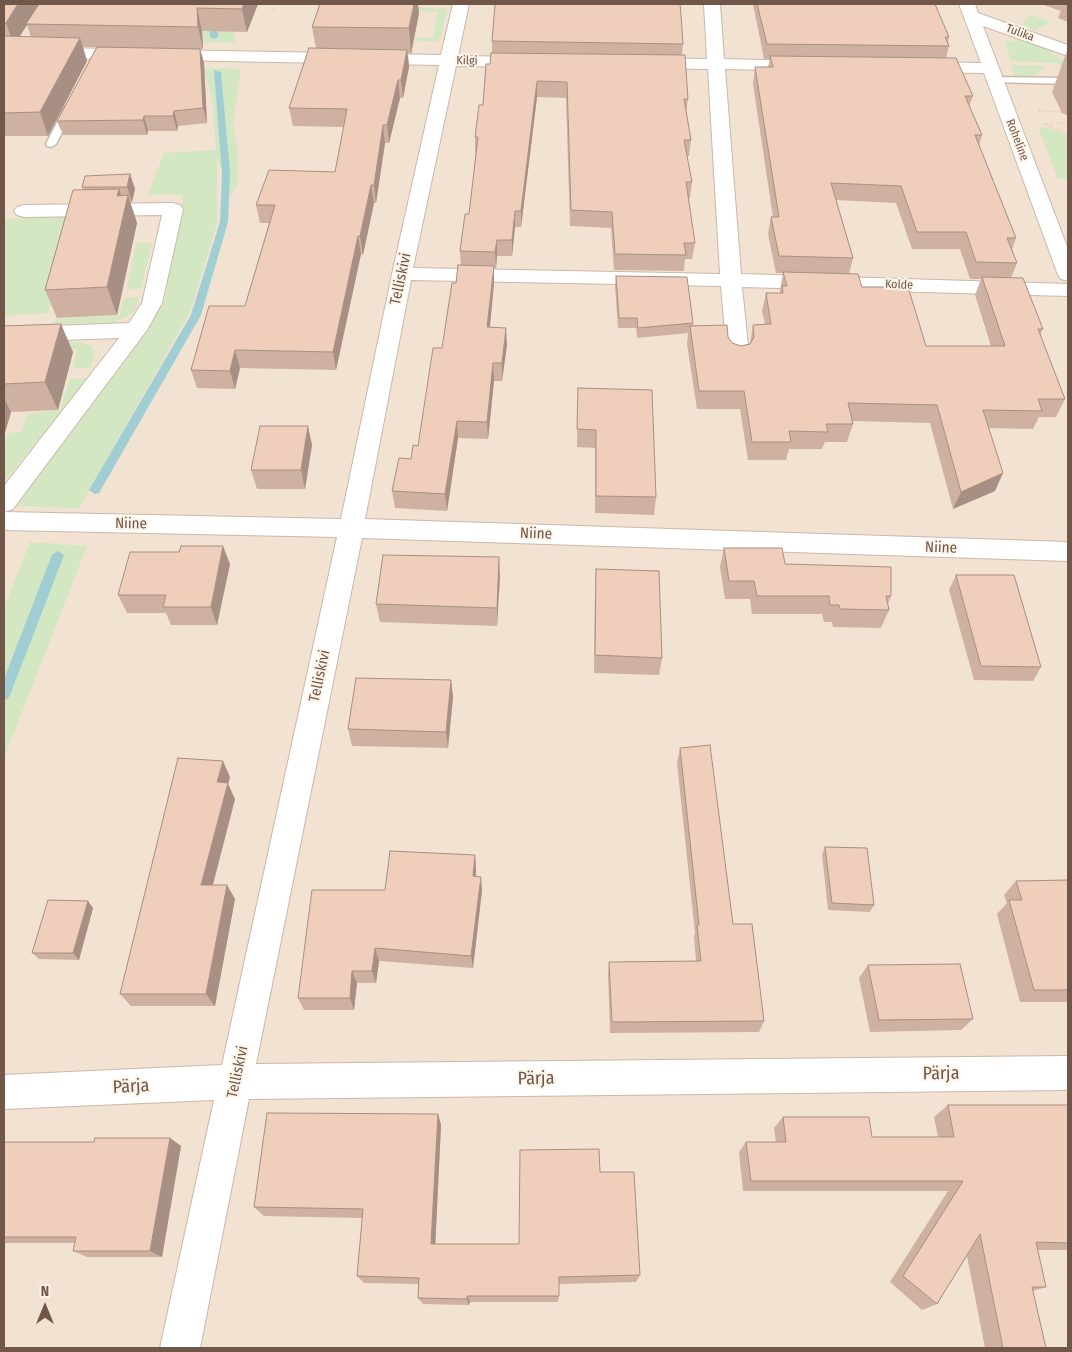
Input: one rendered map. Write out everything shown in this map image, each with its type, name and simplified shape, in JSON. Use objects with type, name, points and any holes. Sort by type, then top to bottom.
[{"type":"street","name":"Telliskivi","points":[[180,1348],[402,274],[461,4]]},
{"type":"street","points":[[712,4],[730,280],[738,356]]},
{"type":"street","name":"Tulika","points":[[969,10],[1068,51]]},
{"type":"street","name":"Roheline","points":[[969,10],[1068,275]]},
{"type":"street","points":[[12,52],[31,35]]},
{"type":"street","points":[[146,38],[163,46]]},
{"type":"street","name":"Kilgi","points":[[12,52],[96,58],[547,62]]},
{"type":"street","points":[[636,63],[825,66]]},
{"type":"street","points":[[905,67],[992,74]]},
{"type":"street","points":[[4,503],[136,330],[152,303],[173,209],[24,211]]},
{"type":"street","name":"Kolde","points":[[402,274],[730,280],[1068,290]]},
{"type":"street","points":[[4,335],[136,330]]},
{"type":"street","name":"Niine","points":[[4,521],[351,528],[1068,552]]},
{"type":"street","name":"Pärja","points":[[4,1092],[236,1082],[1068,1073]]},
{"type":"lane","points":[[992,74],[1068,81]]},
{"type":"lane","points":[[51,144],[76,95]]},
{"type":"path","points":[[273,10],[275,4]]},
{"type":"path","points":[[1040,111],[1068,112]]},
{"type":"path","points":[[1068,123],[1043,124],[1068,134]]},
{"type":"shaded area","points":[[4,4],[1068,4],[1068,1348],[4,1348]]},
{"type":"green space","points":[[231,4],[235,43],[175,42]]},
{"type":"green space","points":[[419,7],[447,9],[440,40],[431,42],[414,40],[415,38],[433,37],[438,12],[418,11]]},
{"type":"green space","points":[[1032,15],[1051,22],[1036,30],[1029,29],[1023,25],[1023,22]]},
{"type":"green space","points":[[1027,40],[1055,51],[1051,54],[1067,61],[1068,68],[1055,63],[1011,61],[1005,42]]},
{"type":"green space","points":[[1011,65],[1047,66],[1033,77],[1016,78]]},
{"type":"green space","points":[[204,68],[241,69],[233,124],[238,151],[238,183],[230,196],[217,155],[217,224],[190,312],[79,508],[15,506],[164,303],[183,195],[148,195],[164,153],[216,150],[213,104]]},
{"type":"green space","points":[[1038,127],[1046,127],[1068,136],[1068,178],[1058,179]]},
{"type":"green space","points":[[76,216],[48,313],[4,316],[4,219]]},
{"type":"green space","points":[[136,243],[152,243],[141,288],[127,289]]},
{"type":"green space","points":[[139,297],[135,312],[115,322],[54,324],[56,319],[119,316],[124,298]]},
{"type":"green space","points":[[80,342],[91,346],[95,351],[90,368],[73,368],[77,349],[12,353],[15,344]]},
{"type":"green space","points":[[88,378],[4,481],[4,446],[8,433],[22,432],[27,414],[60,410],[70,379]]},
{"type":"green space","points":[[30,542],[87,546],[4,758],[4,608]]},
{"type":"building","points":[[4,4],[18,4],[6,23],[4,23]]},
{"type":"building","points":[[39,4],[244,4],[242,9],[197,8],[198,27],[26,24]]},
{"type":"building","points":[[320,4],[414,4],[409,28],[312,27]]},
{"type":"building","points":[[495,4],[680,4],[683,44],[492,41]]},
{"type":"building","points":[[757,4],[935,4],[949,37],[945,37],[949,46],[767,44]]},
{"type":"building","points":[[4,36],[80,38],[40,112],[4,113]]},
{"type":"building","points":[[97,47],[200,49],[203,108],[174,111],[173,116],[144,116],[143,120],[57,121]]},
{"type":"building","points":[[309,48],[407,50],[401,80],[398,80],[387,125],[383,125],[374,185],[371,185],[360,236],[358,236],[333,352],[235,350],[230,371],[191,370],[209,306],[245,306],[275,205],[256,205],[269,170],[335,172],[347,109],[289,108]]},
{"type":"building","points":[[491,53],[685,55],[688,99],[684,99],[691,140],[684,140],[692,182],[686,182],[695,243],[684,243],[686,255],[615,254],[612,212],[571,210],[567,82],[537,81],[521,211],[515,211],[512,240],[497,240],[495,252],[460,251],[465,214],[469,214],[478,137],[475,137],[479,105],[483,105],[486,64],[490,64]]},
{"type":"building","points":[[770,56],[956,58],[973,96],[965,96],[982,135],[975,135],[1016,238],[1007,238],[1017,263],[976,262],[966,232],[917,232],[901,186],[831,183],[853,258],[779,256],[771,217],[779,217],[755,67],[773,67]]},
{"type":"building","points":[[130,174],[127,187],[82,187],[85,176]]},
{"type":"building","points":[[119,189],[117,196],[128,195],[107,287],[45,290],[73,190]]},
{"type":"building","points":[[458,265],[494,266],[487,327],[506,328],[502,363],[493,363],[487,422],[457,421],[445,494],[392,491],[399,458],[411,459],[413,445],[418,446],[433,348],[442,348],[452,283],[456,283]]},
{"type":"building","points":[[783,272],[858,274],[862,287],[908,287],[926,346],[1005,346],[982,277],[1023,278],[1043,329],[1038,329],[1065,399],[1038,399],[1042,411],[983,410],[1003,473],[961,492],[937,405],[848,403],[853,424],[826,424],[828,432],[789,431],[791,442],[752,442],[744,391],[699,391],[690,326],[727,325],[728,337],[732,343],[741,346],[750,344],[754,337],[753,325],[771,324],[766,293],[783,293],[782,286],[787,286]]},
{"type":"building","points":[[616,276],[687,277],[693,323],[638,328],[637,318],[619,318]]},
{"type":"building","points":[[61,324],[45,382],[4,384],[4,326]]},
{"type":"building","points":[[578,388],[652,390],[656,497],[596,496],[596,430],[577,429]]},
{"type":"building","points":[[260,426],[308,426],[301,470],[251,470]]},
{"type":"building","points":[[181,546],[223,546],[211,607],[163,607],[166,595],[118,595],[130,552],[179,552]]},
{"type":"building","points":[[724,548],[782,548],[785,564],[891,567],[891,596],[886,596],[889,610],[840,609],[839,605],[830,605],[829,596],[757,596],[754,581],[729,581]]},
{"type":"building","points":[[383,555],[499,557],[497,608],[376,604]]},
{"type":"building","points":[[596,569],[659,571],[662,658],[595,655]]},
{"type":"building","points":[[956,575],[1014,575],[1041,667],[981,666]]},
{"type":"building","points":[[356,678],[451,680],[446,732],[348,729]]},
{"type":"building","points":[[710,745],[733,924],[752,924],[764,1021],[612,1022],[609,962],[701,961],[697,925],[699,925],[680,748]]},
{"type":"building","points":[[178,758],[223,761],[217,782],[228,783],[201,885],[227,885],[206,994],[120,994]]},
{"type":"building","points":[[825,847],[867,848],[874,905],[832,903]]},
{"type":"building","points":[[390,851],[475,855],[473,876],[481,877],[471,956],[375,948],[372,971],[352,971],[350,998],[298,998],[312,890],[385,890]]},
{"type":"building","points":[[1068,880],[1068,990],[1034,990],[1009,900],[1022,900],[1016,881]]},
{"type":"building","points":[[48,900],[88,901],[73,953],[32,953]]},
{"type":"building","points":[[960,964],[973,1019],[879,1020],[868,965]]},
{"type":"building","points":[[948,1105],[1068,1105],[1068,1243],[1036,1242],[1046,1287],[1032,1287],[1046,1348],[1003,1348],[980,1234],[937,1304],[903,1276],[963,1181],[751,1181],[746,1142],[786,1142],[783,1117],[869,1117],[872,1137],[954,1137]]},
{"type":"building","points":[[267,1113],[438,1114],[431,1244],[519,1244],[520,1150],[599,1149],[600,1172],[634,1172],[640,1275],[559,1277],[559,1296],[467,1296],[467,1299],[418,1298],[419,1278],[357,1276],[363,1209],[254,1207]]},
{"type":"building","points":[[95,1138],[170,1138],[150,1251],[73,1251],[76,1237],[4,1237],[4,1142],[94,1142]]},
{"type":"waterway","points":[[212,4],[214,37]]},
{"type":"waterway","points":[[95,490],[196,315],[224,222],[226,173],[217,72]]},
{"type":"waterway","points":[[4,695],[58,555]]}]
